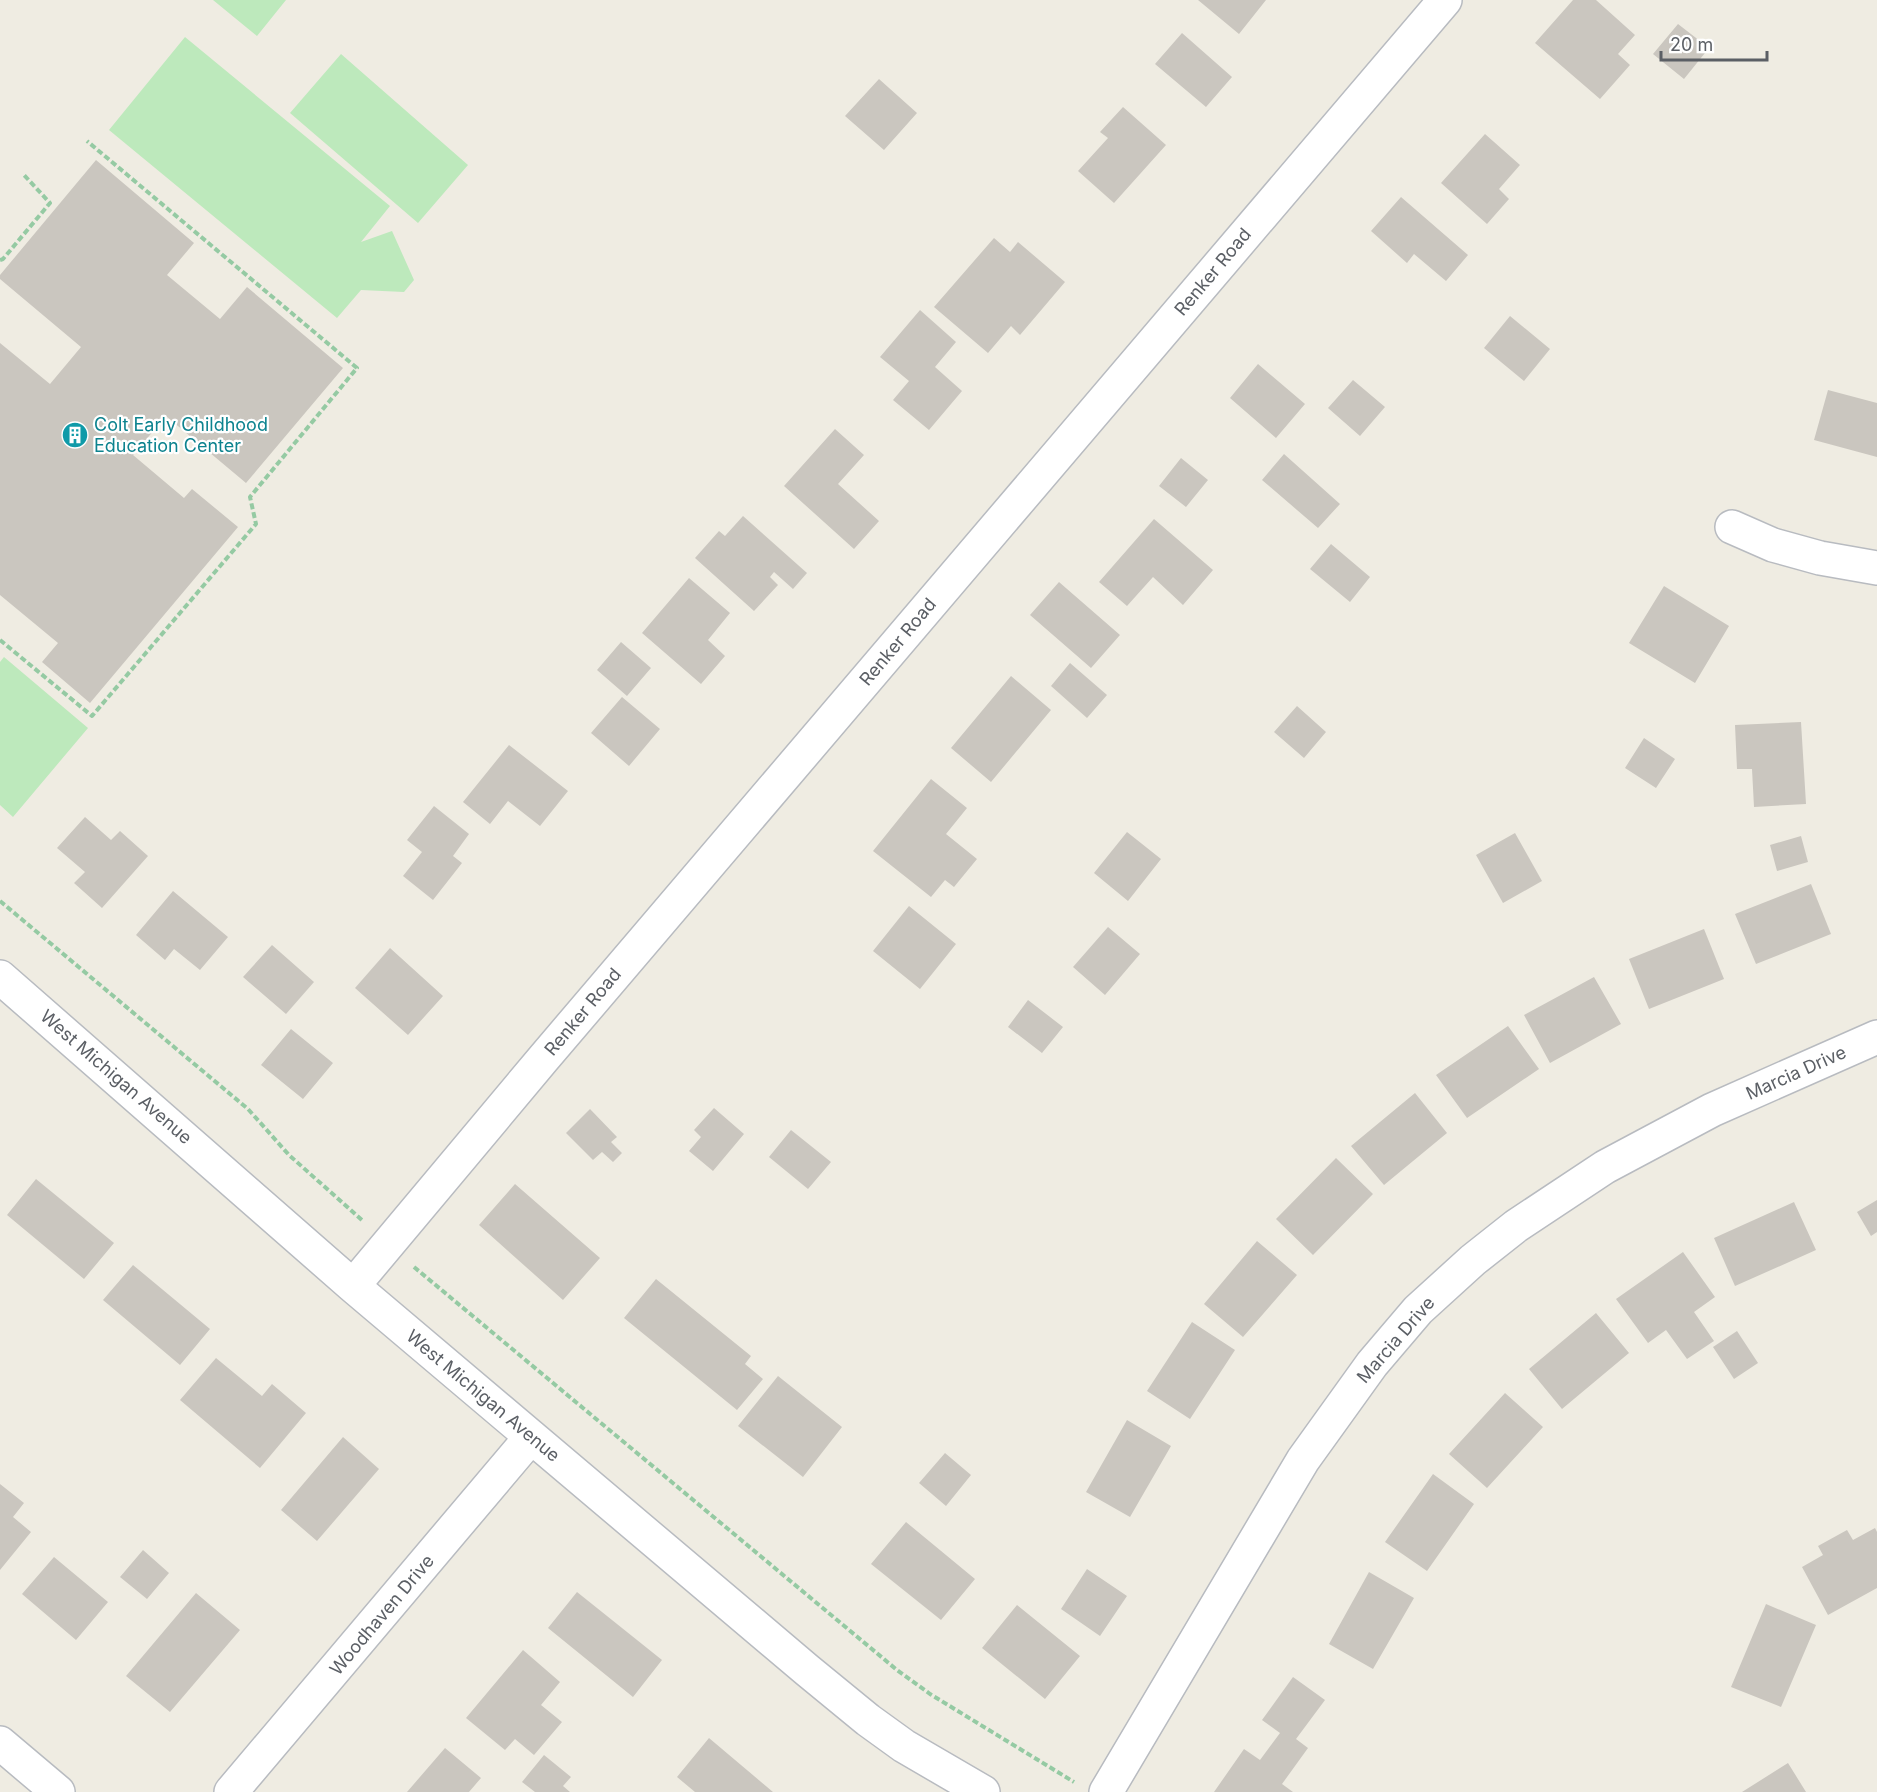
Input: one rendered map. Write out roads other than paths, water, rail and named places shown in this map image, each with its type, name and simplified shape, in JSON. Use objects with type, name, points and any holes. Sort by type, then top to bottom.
[{"type":"street","name":"Renker Road","points":[[353,1286],[543,1059],[1445,0]]},
{"type":"street","points":[[1732,527],[1773,545],[1820,558],[1877,568]]},
{"type":"street","name":"West Michigan Avenue","points":[[0,977],[353,1286],[751,1624],[868,1720],[973,1790]]},
{"type":"street","name":"Marcia Drive","points":[[1106,1792],[1303,1460],[1372,1364],[1418,1310],[1473,1260],[1516,1226],[1605,1167],[1712,1110],[1877,1037]]},
{"type":"street","name":"Woodhaven Drive","points":[[231,1792],[531,1437]]},
{"type":"street","points":[[0,1743],[58,1792]]},
{"type":"place","name":"Colt Early Childhood Education Center","points":[[75,435]]}]
